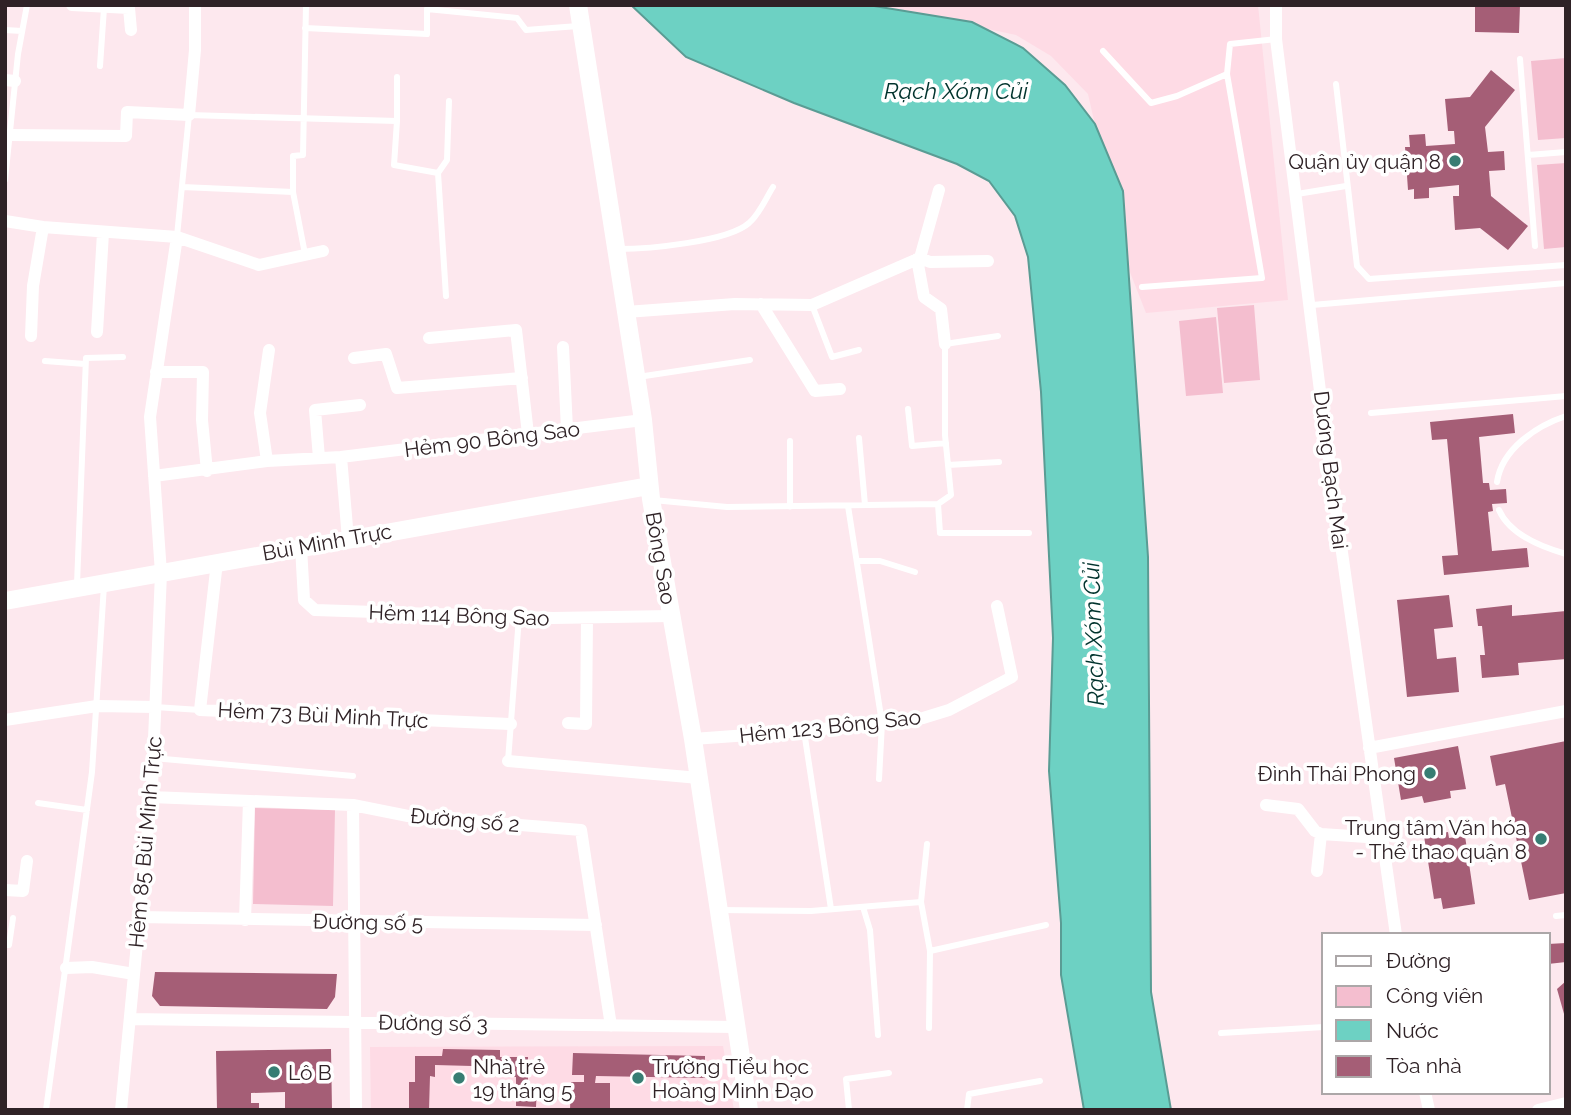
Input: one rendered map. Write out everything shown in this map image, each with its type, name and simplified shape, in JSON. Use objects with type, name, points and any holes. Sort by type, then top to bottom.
[{"type":"street","points":[[72,5],[129,8],[131,30]]},
{"type":"street","points":[[10,135],[126,136],[127,112],[189,116],[195,50],[195,5]]},
{"type":"street","name":"Bông Sao","points":[[578,5],[643,420],[650,493],[694,738],[749,1110]]},
{"type":"street","name":"Dương Bạch Mai","points":[[1276,5],[1276,39],[1312,305],[1326,439],[1396,933]]},
{"type":"street","points":[[939,190],[918,258],[924,297],[940,309],[945,344]]},
{"type":"street","points":[[5,221],[103,233],[177,237],[259,265],[323,251]]},
{"type":"street","points":[[31,336],[33,286],[43,227]]},
{"type":"street","points":[[97,332],[103,233]]},
{"type":"street","name":"Hẻm 85 Bùi Minh Trực","points":[[121,1110],[151,797],[161,573],[150,417],[177,237]]},
{"type":"street","points":[[626,312],[761,304],[813,305],[918,258],[930,262],[988,261]]},
{"type":"street","points":[[761,304],[815,391],[841,389]]},
{"type":"street","points":[[429,338],[516,330],[528,434]]},
{"type":"street","points":[[563,347],[567,429]]},
{"type":"street","points":[[267,461],[260,413],[269,350]]},
{"type":"street","points":[[354,358],[386,354],[397,388],[522,378]]},
{"type":"street","points":[[156,372],[203,372],[202,420],[207,471]]},
{"type":"street","points":[[318,458],[315,410],[360,405]]},
{"type":"street","name":"Hẻm 90 Bông Sao","points":[[154,476],[267,461],[341,457],[643,420]]},
{"type":"street","points":[[341,457],[348,538]]},
{"type":"street","name":"Bùi Minh Trực","points":[[5,601],[348,538],[650,493]]},
{"type":"street","name":"Hẻm 114 Bông Sao","points":[[301,547],[304,600],[315,610],[519,617],[671,616]]},
{"type":"street","name":"Hẻm 73 Bùi Minh Trực","points":[[217,562],[200,710],[510,724]]},
{"type":"street","name":"Hẻm 123 Bông Sao","points":[[694,738],[883,723],[949,710],[1012,677],[997,606]]},
{"type":"street","points":[[568,723],[586,724],[587,618]]},
{"type":"street","points":[[5,720],[97,706],[155,707]]},
{"type":"street","points":[[1369,748],[1566,711]]},
{"type":"street","points":[[508,761],[699,778]]},
{"type":"street","name":"Đường số 2","points":[[151,797],[353,805],[408,816],[581,830],[611,1026]]},
{"type":"street","points":[[245,920],[249,801]]},
{"type":"street","points":[[353,805],[356,1110]]},
{"type":"street","points":[[1266,805],[1298,808],[1315,831],[1321,834],[1382,838]]},
{"type":"street","points":[[1317,871],[1321,834]]},
{"type":"street","points":[[5,890],[23,891],[27,861]]},
{"type":"street","name":"Đường số 5","points":[[139,917],[354,923],[596,925]]},
{"type":"street","points":[[66,968],[92,967],[134,975]]},
{"type":"street","name":"Đường số 3","points":[[130,1019],[736,1027]]},
{"type":"street","points":[[1538,1110],[1566,1103]]},
{"type":"lane","points":[[5,180],[10,135],[10,80],[27,5]]},
{"type":"lane","points":[[304,254],[293,191],[293,156],[303,155],[306,5]]},
{"type":"lane","points":[[100,66],[104,8]]},
{"type":"lane","points":[[305,28],[427,34],[427,9],[517,18],[526,30],[580,26]]},
{"type":"lane","points":[[5,30],[22,31]]},
{"type":"lane","points":[[1142,287],[1262,278],[1227,74],[1230,44],[1276,39]]},
{"type":"lane","points":[[1103,51],[1151,103],[1177,96],[1227,74]]},
{"type":"lane","points":[[1520,59],[1535,246]]},
{"type":"lane","points":[[397,78],[394,165],[438,173]]},
{"type":"lane","points":[[1336,84],[1357,266],[1369,279],[1566,265]]},
{"type":"lane","points":[[446,296],[438,173],[447,160],[449,101]]},
{"type":"lane","points":[[177,237],[189,116],[397,121]]},
{"type":"lane","points":[[1528,155],[1566,152]]},
{"type":"lane","points":[[1297,194],[1346,186]]},
{"type":"lane","points":[[182,187],[293,191]]},
{"type":"lane","points":[[616,249],[650,249],[722,235],[749,223],[773,187]]},
{"type":"lane","points":[[1312,305],[1566,283]]},
{"type":"lane","points":[[813,305],[832,357],[859,350]]},
{"type":"lane","points":[[650,493],[727,507],[938,504],[951,495],[946,443],[945,344],[998,336]]},
{"type":"lane","points":[[77,588],[86,358],[123,358]]},
{"type":"lane","points":[[45,360],[85,364]]},
{"type":"lane","points":[[636,377],[750,360]]},
{"type":"lane","points":[[1371,413],[1566,396]]},
{"type":"lane","points":[[908,409],[912,446],[946,443]]},
{"type":"lane","points":[[1497,482],[1504,460],[1519,444],[1566,416]]},
{"type":"lane","points":[[859,438],[865,505]]},
{"type":"lane","points":[[790,441],[790,507]]},
{"type":"lane","points":[[948,465],[999,461]]},
{"type":"lane","points":[[938,504],[940,533],[1029,533]]},
{"type":"lane","points":[[848,506],[883,723],[879,779]]},
{"type":"lane","points":[[1499,510],[1510,527],[1526,538],[1566,554]]},
{"type":"lane","points":[[857,561],[880,561],[915,572]]},
{"type":"lane","points":[[46,1110],[87,810],[97,706],[104,583]]},
{"type":"lane","points":[[508,761],[519,617]]},
{"type":"lane","points":[[155,707],[200,710]]},
{"type":"lane","points":[[804,731],[831,909]]},
{"type":"lane","points":[[153,758],[353,776]]},
{"type":"lane","points":[[38,803],[87,810]]},
{"type":"lane","points":[[927,844],[921,902],[930,951],[929,1028]]},
{"type":"lane","points":[[718,910],[831,909],[921,902]]},
{"type":"lane","points":[[863,907],[870,930],[878,1034]]},
{"type":"lane","points":[[1556,916],[1566,915]]},
{"type":"lane","points":[[5,945],[9,945],[13,918]]},
{"type":"lane","points":[[930,951],[1046,925]]},
{"type":"lane","points":[[1221,1033],[1322,1027]]},
{"type":"lane","points":[[849,1110],[846,1079],[889,1073]]},
{"type":"lane","points":[[967,1110],[969,1094],[1040,1081]]},
{"type":"shaded area","points":[[809,5],[1258,5],[1288,300],[1146,313],[1126,262],[1088,94],[1051,56],[1016,35],[960,23]]},
{"type":"shaded area","points":[[723,1046],[734,1110],[371,1110],[370,1047]]},
{"type":"green space","points":[[1566,58],[1566,138],[1538,140],[1531,61]]},
{"type":"green space","points":[[1566,163],[1566,247],[1544,249],[1537,165]]},
{"type":"green space","points":[[1254,305],[1260,380],[1224,383],[1217,308]]},
{"type":"green space","points":[[1216,317],[1223,393],[1186,396],[1179,321]]},
{"type":"green space","points":[[255,808],[335,810],[333,906],[253,904]]},
{"type":"water","name":"Rạch Xóm Củi","points":[[631,5],[868,5],[972,22],[1023,48],[1065,85],[1095,124],[1123,191],[1148,557],[1151,992],[1171,1110],[1084,1110],[1061,975],[1061,923],[1049,771],[1053,638],[1041,392],[1028,257],[1015,216],[989,181],[957,164],[794,103],[686,57]]},
{"type":"building","points":[[1475,5],[1520,5],[1519,33],[1475,32]]},
{"type":"building","name":"Quận ủy quận 8","points":[[1491,70],[1515,90],[1485,127],[1488,152],[1504,151],[1505,170],[1489,171],[1491,196],[1528,226],[1508,250],[1480,228],[1455,230],[1453,196],[1459,196],[1459,185],[1429,188],[1429,198],[1414,199],[1414,189],[1408,190],[1405,147],[1410,147],[1409,135],[1425,134],[1426,146],[1455,144],[1454,131],[1448,131],[1445,99],[1470,97]]},
{"type":"building","points":[[1513,414],[1515,433],[1479,437],[1483,483],[1489,483],[1490,490],[1506,489],[1507,503],[1492,504],[1493,511],[1488,512],[1492,551],[1527,548],[1529,567],[1444,575],[1442,556],[1458,555],[1447,439],[1432,440],[1430,422]]},
{"type":"building","points":[[1449,595],[1453,627],[1434,629],[1437,659],[1456,657],[1459,692],[1407,697],[1397,600]]},
{"type":"building","points":[[1512,605],[1512,616],[1566,611],[1566,659],[1518,663],[1519,675],[1482,678],[1480,655],[1485,655],[1482,626],[1478,626],[1476,609]]},
{"type":"building","name":"Trung tâm Văn hóa - Thể thao quận 8","points":[[1566,741],[1566,893],[1529,900],[1505,784],[1496,786],[1490,756]]},
{"type":"building","name":"Đình Thái Phong","points":[[1458,746],[1466,789],[1450,791],[1451,798],[1424,803],[1422,796],[1401,800],[1394,758]]},
{"type":"building","points":[[1448,832],[1449,838],[1465,836],[1475,904],[1443,909],[1441,898],[1434,899],[1424,836]]},
{"type":"building","points":[[1566,943],[1566,962],[1550,964],[1550,944]]},
{"type":"building","points":[[155,972],[337,974],[335,997],[327,1009],[160,1006],[152,996]]},
{"type":"building","points":[[1566,981],[1566,1021],[1557,989]]},
{"type":"building","name":"Lô B","points":[[331,1049],[332,1110],[285,1110],[285,1092],[251,1093],[251,1103],[259,1103],[259,1110],[217,1110],[216,1051]]},
{"type":"building","points":[[443,1049],[500,1050],[500,1057],[528,1057],[528,1086],[537,1086],[536,1107],[516,1106],[516,1077],[509,1077],[509,1067],[435,1065],[435,1077],[430,1076],[429,1110],[409,1110],[409,1082],[415,1082],[415,1056],[442,1056]]},
{"type":"building","points":[[573,1053],[705,1056],[705,1078],[596,1076],[595,1083],[610,1083],[610,1110],[570,1110],[571,1082],[584,1082],[584,1075],[572,1075]]},
{"type":"place","name":"Quận ủy quận 8","points":[[1455,161]]},
{"type":"place","name":"Đình Thái Phong","points":[[1430,773]]},
{"type":"place","name":"Trung tâm Văn hóa - Thể thao quận 8","points":[[1541,839]]},
{"type":"place","name":"Lô B","points":[[274,1072]]},
{"type":"place","name":"Nhà trẻ 19 tháng 5","points":[[459,1078]]},
{"type":"place","name":"Trường Tiểu học Hoàng Minh Đạo","points":[[638,1078]]}]
